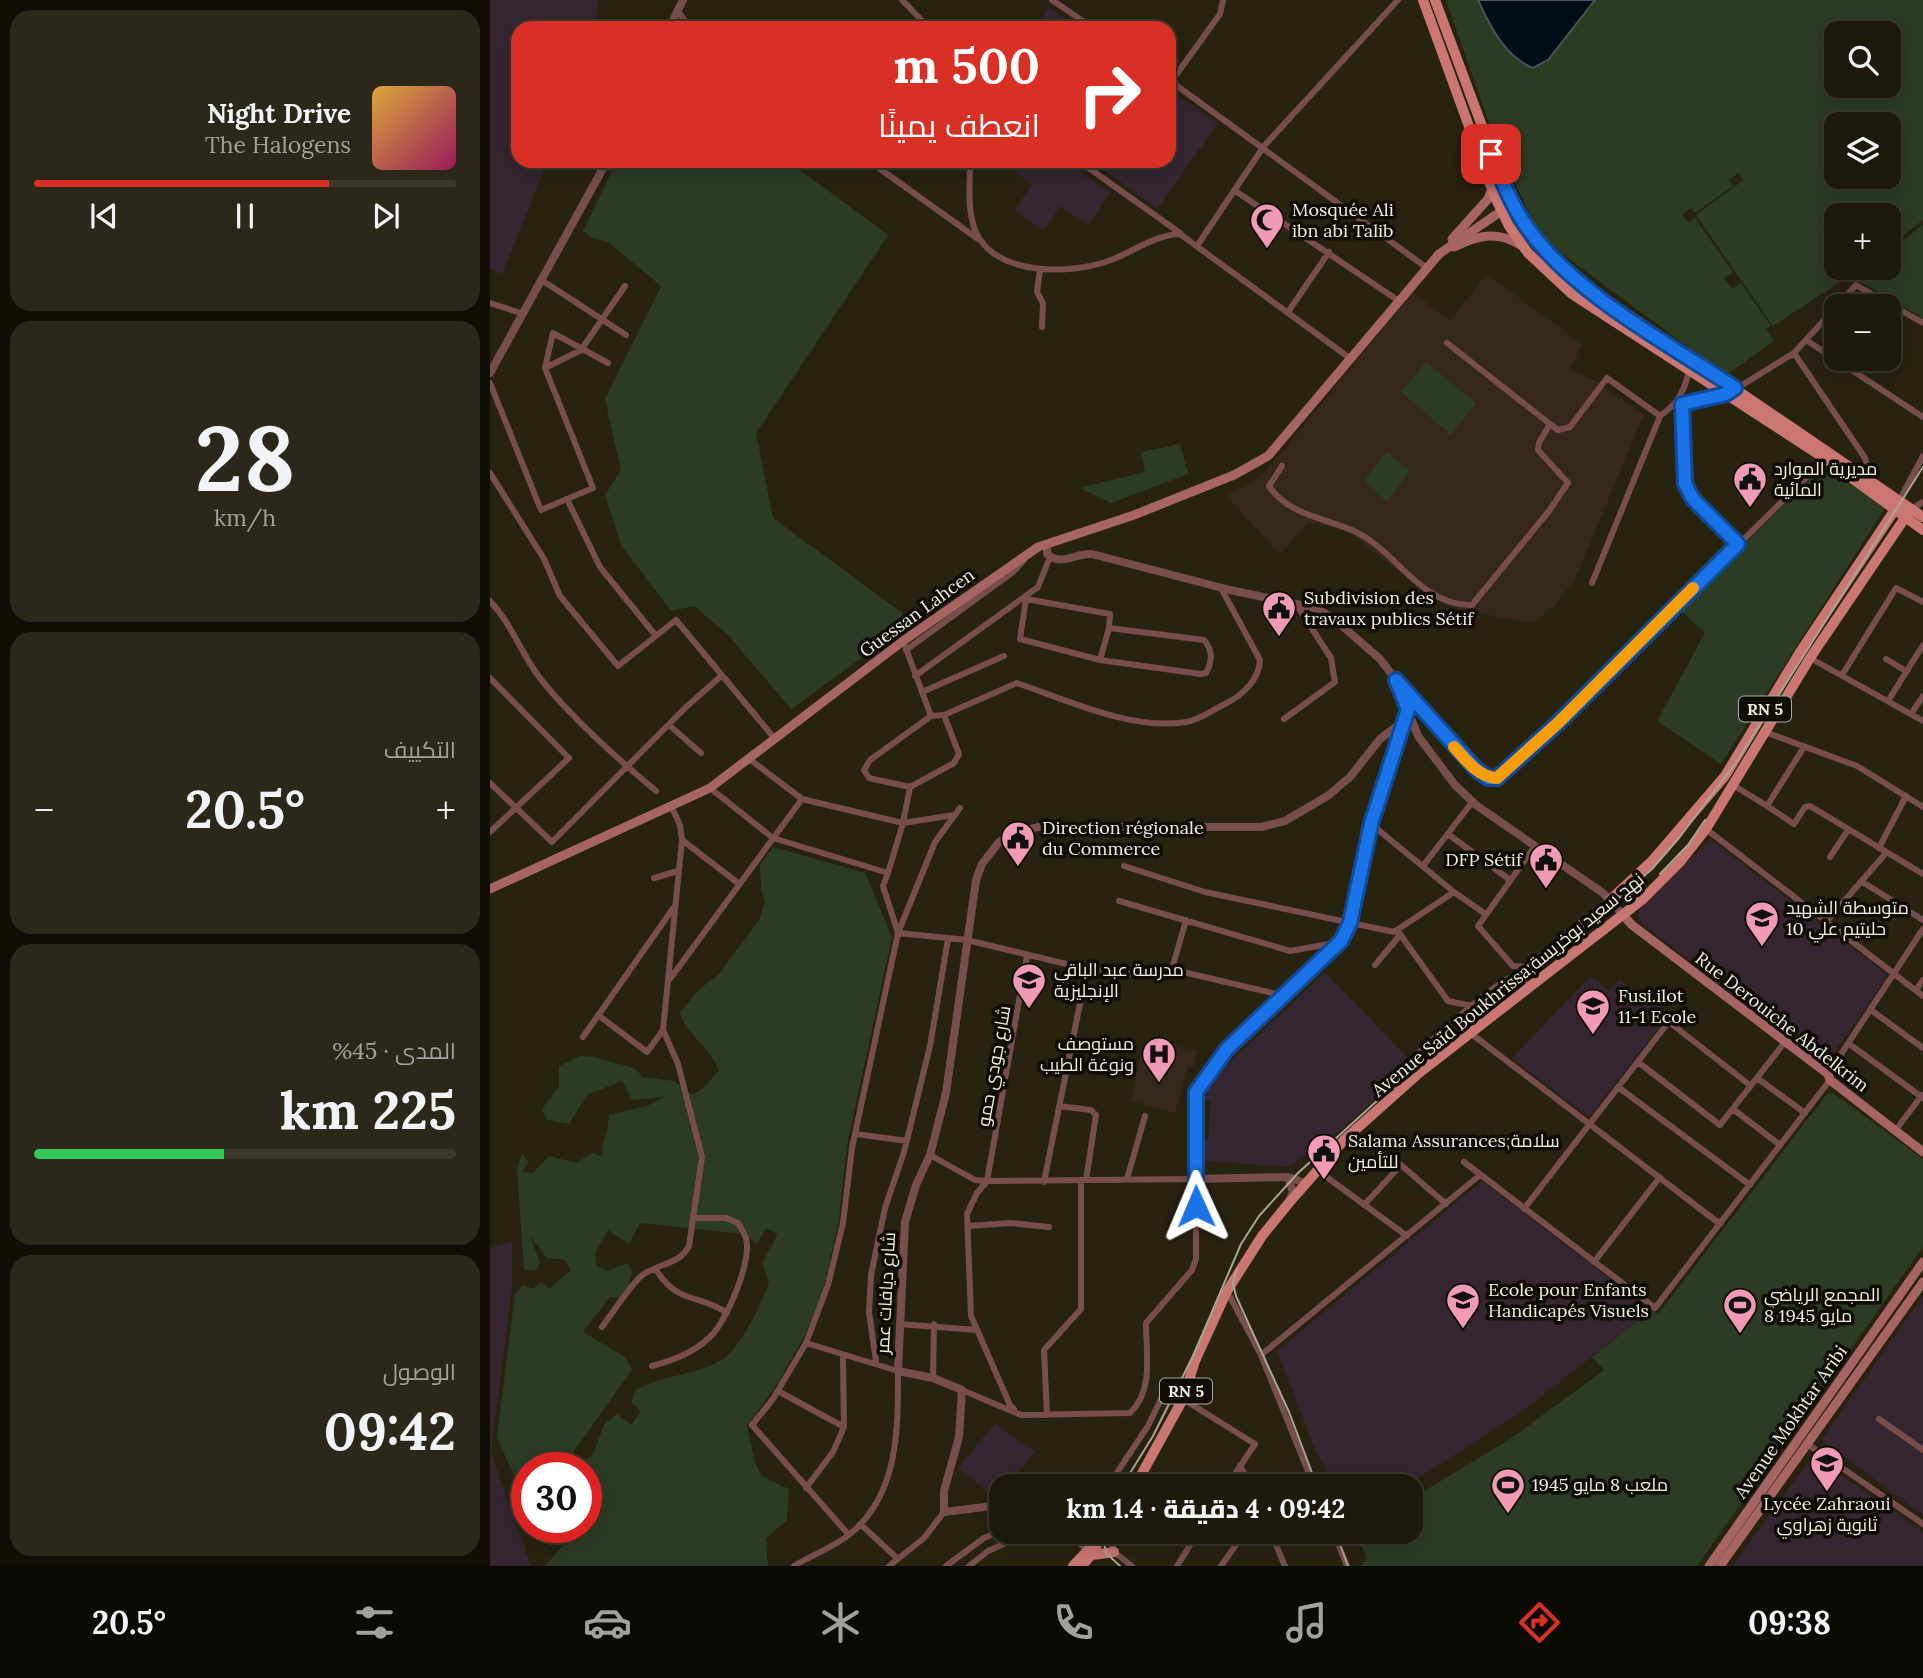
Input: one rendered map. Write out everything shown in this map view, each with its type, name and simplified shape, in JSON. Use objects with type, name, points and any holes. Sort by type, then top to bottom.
[{"type":"main road","points":[[1423,0],[1500,210],[1524,248]]},
{"type":"main road","points":[[1435,0],[1491,154],[1513,203],[1528,229],[1571,277],[1738,390],[1908,514],[1923,530]]},
{"type":"main road","points":[[1439,254],[1488,200],[1492,189]]},
{"type":"main road","points":[[1439,254],[1513,203]]},
{"type":"main road","points":[[1439,254],[1490,235],[1501,234],[1524,248],[1572,294],[1689,371],[1872,484],[1896,506]]},
{"type":"main road","name":"Guessan Lahcen","points":[[490,889],[710,788],[1033,551],[1134,515],[1253,466],[1283,441],[1439,254]]},
{"type":"main road","name":"Avenue Saïd Boukhrissa;نهج سعيد بوخريسة","points":[[1610,900],[1652,862],[1725,776],[1800,652],[1896,506]]},
{"type":"main road","points":[[1908,514],[1923,517]]},
{"type":"main road","name":"Avenue Saïd Boukhrissa;نهج سعيد بوخريسة","points":[[1142,1474],[1183,1399],[1195,1361],[1227,1291],[1262,1236],[1287,1204],[1344,1140],[1419,1073],[1533,982],[1623,915],[1664,879],[1706,829],[1810,658],[1908,514]]},
{"type":"main road","name":"Rue Derouiche Abdelkrim","points":[[1623,915],[1632,925],[1923,1152]]},
{"type":"main road","name":"Avenue Mokhtar Aribi","points":[[1720,1566],[1798,1438],[1923,1262]]},
{"type":"main road","name":"Avenue Mokhtar Aribi","points":[[1709,1566],[1808,1444],[1923,1282]]},
{"type":"main road","points":[[1082,1566],[1095,1544]]},
{"type":"main road","points":[[1073,1566],[1089,1552],[1114,1552]]},
{"type":"street","points":[[672,21],[683,0]]},
{"type":"street","points":[[902,0],[922,21]]},
{"type":"street","points":[[1052,0],[1083,21]]},
{"type":"street","points":[[1176,73],[1220,14],[1223,0]]},
{"type":"street","points":[[1197,246],[1264,146],[1398,0]]},
{"type":"street","points":[[677,10],[685,21]]},
{"type":"street","points":[[1176,85],[1264,146],[1427,268]]},
{"type":"street","points":[[491,368],[543,281],[603,168]]},
{"type":"street","points":[[879,168],[1008,261],[1040,270],[1094,265],[1156,238],[1180,234]]},
{"type":"street","points":[[970,168],[972,216],[982,242]]},
{"type":"street","points":[[1089,168],[1351,359]]},
{"type":"street","points":[[1234,190],[1329,251],[1399,301]]},
{"type":"street","points":[[1288,312],[1329,251]]},
{"type":"street","points":[[1040,270],[1037,292],[1043,303],[1042,327]]},
{"type":"street","points":[[543,281],[626,335]]},
{"type":"street","points":[[1848,294],[1856,285],[1872,294]]},
{"type":"street","points":[[545,368],[581,350],[625,286]]},
{"type":"street","points":[[490,303],[524,314]]},
{"type":"street","points":[[1901,311],[1923,323]]},
{"type":"street","points":[[1592,583],[1660,416],[1678,405],[1738,390],[1794,353],[1824,320]]},
{"type":"street","points":[[490,383],[541,510],[593,488],[545,368],[546,352],[553,333],[608,363]]},
{"type":"street","points":[[1806,340],[1923,417]]},
{"type":"street","points":[[1447,343],[1558,430],[1570,427],[1607,378],[1660,416]]},
{"type":"street","points":[[1794,353],[1865,458],[1872,484]]},
{"type":"street","points":[[1689,371],[1678,405],[1685,484],[1693,499],[1738,544]]},
{"type":"street","points":[[1282,466],[1269,485],[1307,517],[1353,531],[1437,597],[1454,606],[1472,605],[1549,511],[1568,483],[1538,450],[1550,424]]},
{"type":"street","points":[[1050,557],[1063,561],[1080,553],[1092,554],[1221,588],[1315,608],[1333,618],[1380,659],[1476,769],[1488,778],[1497,778],[1558,723],[1828,456]]},
{"type":"street","points":[[1896,506],[1923,456]]},
{"type":"street","points":[[490,472],[493,485],[544,559],[560,596],[618,666],[676,620],[720,677],[775,739]]},
{"type":"street","points":[[567,499],[600,567],[656,636]]},
{"type":"street","points":[[1908,514],[1923,502]]},
{"type":"street","points":[[915,676],[1026,597],[1042,582],[1050,557],[1047,545]]},
{"type":"street","points":[[944,715],[958,759],[911,787],[869,778],[864,770],[870,760],[931,716],[944,715],[1017,683],[1111,716],[1158,722],[1194,720],[1244,692],[1260,673],[1260,660],[1221,588]]},
{"type":"street","points":[[1842,675],[1896,588],[1911,591],[1923,602]]},
{"type":"street","points":[[1026,597],[1106,612],[1112,617],[1100,660]]},
{"type":"street","points":[[1026,597],[1020,639],[1100,660],[1201,674],[1206,673],[1209,668],[1211,653],[1204,640],[1110,628]]},
{"type":"street","points":[[490,601],[509,623],[522,652],[544,684],[656,791]]},
{"type":"street","points":[[1284,719],[1335,682],[1331,658],[1296,604]]},
{"type":"street","points":[[905,645],[931,716]]},
{"type":"street","points":[[1888,701],[1923,645]]},
{"type":"street","points":[[922,692],[1004,656]]},
{"type":"street","points":[[1810,658],[1923,721]]},
{"type":"street","points":[[1886,659],[1906,671]]},
{"type":"street","points":[[490,783],[552,842],[720,677]]},
{"type":"street","points":[[1396,680],[1418,736],[1437,765],[1473,801],[1610,900],[1623,915]]},
{"type":"street","points":[[490,832],[569,758],[492,683]]},
{"type":"street","points":[[1911,714],[1923,696]]},
{"type":"street","points":[[806,1343],[844,1356],[876,1362],[898,1371],[933,1378],[1021,1415],[1130,1413],[1142,1403],[1146,1389],[1146,1322],[1192,1270],[1196,1259],[1196,1092],[1227,1049],[1341,941],[1350,923],[1371,824],[1408,709]]},
{"type":"street","name":"شارع ديافات عمر","points":[[794,1566],[849,1535],[873,1511],[888,1486],[898,1404],[905,1222],[916,1185],[930,1155],[946,1093],[976,880],[989,851],[1011,834],[1038,827],[1261,827],[1285,821],[1329,795],[1350,777],[1380,739],[1405,720]]},
{"type":"street","points":[[669,725],[701,752]]},
{"type":"street","points":[[1765,732],[1857,766],[1923,807]]},
{"type":"street","points":[[1767,806],[1804,747]]},
{"type":"street","points":[[748,758],[802,799],[903,823],[954,815]]},
{"type":"street","points":[[1733,785],[1794,824],[1805,807],[1810,806],[1923,874]]},
{"type":"street","points":[[898,933],[883,886],[911,787]]},
{"type":"street","points":[[710,788],[773,838],[888,873]]},
{"type":"street","points":[[1826,922],[1861,881],[1882,850],[1906,796]]},
{"type":"street","points":[[668,981],[802,799]]},
{"type":"street","points":[[1423,866],[1473,801]]},
{"type":"street","points":[[602,1327],[641,1276],[684,1255],[689,1246],[701,1172],[701,1148],[678,1064],[663,1030],[682,840],[680,825],[671,808]]},
{"type":"street","points":[[849,1535],[752,1425],[778,1391],[806,1343],[828,1285],[843,1223],[856,1134],[898,933],[935,842],[960,808]]},
{"type":"street","points":[[1371,824],[1484,913]]},
{"type":"street","points":[[1706,829],[1923,996]]},
{"type":"street","points":[[1830,857],[1847,830]]},
{"type":"street","points":[[1448,834],[1510,880]]},
{"type":"street","points":[[682,840],[738,883]]},
{"type":"street","points":[[1535,846],[1484,913],[1478,926],[1513,966],[1527,967],[1599,907]]},
{"type":"street","points":[[1124,866],[1205,892],[1387,932],[1399,932]]},
{"type":"street","points":[[654,878],[678,871]]},
{"type":"street","points":[[1861,881],[1923,920]]},
{"type":"street","points":[[1374,965],[1399,932],[1454,891]]},
{"type":"street","points":[[1119,901],[1290,951],[1341,941]]},
{"type":"street","points":[[583,1037],[675,905]]},
{"type":"street","points":[[1172,969],[1186,920]]},
{"type":"street","points":[[1464,1162],[1655,1308],[1805,1113],[1923,929]]},
{"type":"street","points":[[1399,932],[1448,1001],[1472,1006]]},
{"type":"street","points":[[898,933],[967,940],[1087,969],[1131,974],[1172,969],[1285,996]]},
{"type":"street","points":[[876,1362],[869,1312],[871,1275],[885,1208],[907,1141],[930,1046],[948,939]]},
{"type":"street","name":"شارع جودي حمو","points":[[987,1181],[1027,956]]},
{"type":"street","points":[[1044,1182],[1087,969]]},
{"type":"street","points":[[1419,1073],[1417,1055],[1424,1046],[1472,1006],[1509,978],[1533,982]]},
{"type":"street","points":[[1916,990],[1923,980]]},
{"type":"street","points":[[1871,1010],[1923,1048]]},
{"type":"street","points":[[598,1015],[647,1052],[663,1030]]},
{"type":"street","points":[[1524,1209],[1672,1018],[1751,1086]]},
{"type":"street","points":[[1469,1032],[1720,1224]]},
{"type":"street","points":[[1638,1062],[1720,1125],[1785,1042]]},
{"type":"street","points":[[1849,1043],[1922,1096],[1895,1131]]},
{"type":"street","points":[[1757,1078],[1805,1113]]},
{"type":"street","points":[[1618,1087],[1749,1185]]},
{"type":"street","points":[[1047,1415],[1044,1350],[1081,1309],[1084,1180],[1098,1122],[1091,1110],[1059,1107]]},
{"type":"street","points":[[1733,1109],[1780,1145]]},
{"type":"street","points":[[1127,1179],[1146,1116]]},
{"type":"street","points":[[856,1134],[907,1141]]},
{"type":"street","points":[[930,1155],[975,1180],[987,1181],[1288,1177],[1305,1183]]},
{"type":"street","points":[[1364,1205],[1401,1165],[1446,1204]]},
{"type":"street","points":[[1317,1170],[1407,1236]]},
{"type":"street","points":[[1261,1355],[1480,1175]]},
{"type":"street","points":[[1287,1204],[1293,1192],[1288,1177]]},
{"type":"street","points":[[1594,1262],[1660,1177]]},
{"type":"street","points":[[987,1181],[972,1201],[967,1214],[970,1226],[970,1304],[977,1330],[1010,1405],[1021,1415]]},
{"type":"street","points":[[652,1366],[692,1351],[711,1336],[727,1313],[737,1290],[747,1240],[734,1220],[694,1218]]},
{"type":"street","points":[[970,1226],[1010,1223],[1049,1227]]},
{"type":"street","points":[[656,1270],[673,1292],[695,1301],[716,1305],[727,1313]]},
{"type":"street","points":[[1227,1291],[1261,1355],[1309,1474]]},
{"type":"street","points":[[899,1324],[977,1330]]},
{"type":"street","points":[[933,1378],[934,1325]]},
{"type":"street","points":[[806,1488],[833,1452],[844,1427],[844,1356]]},
{"type":"street","points":[[889,1566],[924,1538],[944,1512],[944,1492],[954,1465],[959,1437],[962,1390]]},
{"type":"street","points":[[778,1391],[844,1427]]},
{"type":"street","points":[[1116,1474],[1148,1426],[1165,1391]]},
{"type":"street","points":[[1183,1399],[1255,1444],[1234,1474]]},
{"type":"street","points":[[1879,1419],[1923,1451]]},
{"type":"street","points":[[1798,1438],[1923,1524]]},
{"type":"street","points":[[1240,1465],[1244,1474]]},
{"type":"street","points":[[944,1512],[989,1506]]},
{"type":"street","points":[[860,1524],[897,1558]]},
{"type":"street","points":[[946,1566],[989,1536]]},
{"type":"street","points":[[984,1538],[988,1551]]},
{"type":"street","points":[[969,1566],[988,1551],[1003,1544]]},
{"type":"street","points":[[1080,1544],[1089,1552]]},
{"type":"street","points":[[1110,1544],[1114,1552],[1132,1566]]},
{"type":"street","points":[[1177,1566],[1191,1544]]},
{"type":"street","points":[[1221,1566],[1237,1544]]},
{"type":"street","points":[[1276,1544],[1286,1566]]},
{"type":"street","points":[[1338,1544],[1346,1566]]},
{"type":"shaded area","points":[[490,0],[599,0],[595,21],[511,21],[511,168],[545,168],[502,274],[490,269]]},
{"type":"shaded area","points":[[1478,0],[1595,0],[1548,60],[1533,68],[1506,49]]},
{"type":"shaded area","points":[[1049,7],[1068,21],[1040,21]]},
{"type":"shaded area","points":[[1176,95],[1218,123],[1157,209],[1101,168],[1176,168]]},
{"type":"shaded area","points":[[1009,168],[1074,168],[1110,192],[1088,225],[1060,206],[1044,231],[1014,211],[1032,184]]},
{"type":"shaded area","points":[[1487,274],[1582,344],[1570,369],[1594,380],[1644,414],[1575,579],[1556,604],[1532,624],[1451,607],[1432,598],[1347,531],[1308,522],[1280,554],[1226,496],[1259,477],[1278,457],[1413,292],[1450,321]]},
{"type":"shaded area","name":"متوسطة الشهيد حليتيم علي 10","points":[[1710,839],[1888,975],[1825,1066],[1638,920],[1639,910]]},
{"type":"shaded area","points":[[1325,972],[1414,1064],[1340,1131],[1326,1138],[1290,1167],[1204,1161],[1202,1140],[1209,1137],[1210,1101],[1203,1101],[1205,1086]]},
{"type":"shaded area","name":"Fusi.ilot 11-1 Ecole","points":[[1591,976],[1609,991],[1619,980],[1670,1013],[1589,1117],[1512,1058]]},
{"type":"shaded area","name":"مستوصف ونوغة الطيب","points":[[1154,1043],[1197,1050],[1194,1066],[1188,1066],[1175,1113],[1131,1101],[1142,1047],[1152,1050]]},
{"type":"shaded area","name":"Ecole pour Enfants Handicapés Visuels","points":[[1482,1181],[1651,1310],[1524,1410],[1423,1475],[1328,1474],[1316,1452],[1277,1351]]},
{"type":"shaded area","points":[[512,1241],[512,1288],[491,1453],[511,1510],[511,1543],[523,1543],[531,1566],[490,1566],[490,1248]]},
{"type":"shaded area","points":[[1923,1296],[1923,1515],[1821,1440]]},
{"type":"shaded area","points":[[995,1423],[1035,1452],[1017,1474],[989,1474],[989,1492],[958,1468]]},
{"type":"shaded area","name":"Lycée Zahraoui ثانوية زهراوي","points":[[1813,1455],[1923,1532],[1923,1566],[1732,1566]]},
{"type":"green space","points":[[1446,0],[1923,0],[1923,220],[1901,237],[1901,203],[1824,203],[1824,280],[1843,280],[1773,326],[1696,215],[1753,173],[1743,180],[1738,173],[1729,180],[1733,186],[1695,213],[1691,208],[1682,214],[1688,222],[1695,218],[1733,272],[1724,278],[1732,289],[1741,283],[1771,326],[1766,330],[1774,341],[1726,375],[1542,239],[1498,149]]},
{"type":"green space","points":[[614,168],[797,168],[888,235],[756,433],[773,518],[913,621],[791,709],[727,634],[694,606],[671,611],[621,545],[605,495],[621,470],[605,399],[661,286],[608,242],[591,238],[583,231]]},
{"type":"green space","points":[[1923,224],[1923,318],[1901,305],[1901,294],[1881,294],[1857,280],[1901,280],[1901,243]]},
{"type":"green space","points":[[1426,362],[1476,403],[1451,435],[1401,392]]},
{"type":"green space","points":[[1180,444],[1188,474],[1111,503],[1079,488],[1145,472],[1141,452]]},
{"type":"green space","points":[[1387,452],[1410,471],[1387,502],[1364,481]]},
{"type":"green space","points":[[1824,465],[1885,508],[1721,764],[1657,721],[1705,633],[1679,609]]},
{"type":"green space","points":[[773,847],[865,873],[892,937],[847,1145],[839,1219],[823,1292],[804,1337],[776,1386],[747,1426],[755,1463],[762,1476],[789,1489],[787,1520],[766,1538],[768,1566],[545,1566],[565,1543],[602,1543],[602,1452],[594,1452],[604,1425],[617,1414],[631,1425],[641,1411],[631,1402],[636,1390],[712,1365],[729,1354],[750,1324],[766,1290],[769,1282],[762,1263],[778,1234],[766,1228],[757,1244],[745,1234],[640,1223],[629,1244],[608,1230],[595,1253],[596,1265],[606,1271],[628,1263],[632,1272],[626,1299],[610,1297],[583,1332],[625,1357],[632,1370],[573,1452],[511,1452],[511,1469],[497,1437],[515,1294],[523,1285],[533,1289],[541,1282],[549,1289],[571,1270],[565,1260],[547,1258],[530,1236],[540,1262],[536,1270],[524,1270],[517,1167],[522,1154],[529,1162],[522,1172],[533,1173],[549,1156],[576,1163],[592,1153],[602,1156],[609,1115],[647,1106],[664,1097],[632,1100],[622,1081],[587,1095],[569,1124],[547,1120],[542,1109],[559,1086],[559,1066],[580,1056],[594,1057],[634,1068],[643,1077],[674,1081],[692,1095],[704,1088],[719,1070],[709,1053],[688,1029],[680,1013],[697,991],[719,974],[759,920],[765,902],[761,889],[760,865]]},
{"type":"green space","name":"المجمع الرياضي 8 مايو 1945","points":[[1833,1093],[1923,1159],[1923,1247],[1697,1566],[1361,1566],[1367,1558],[1361,1544],[1423,1544],[1423,1492],[1510,1439],[1604,1370],[1592,1357],[1651,1310],[1658,1314],[1827,1094]]},
{"type":"tram line","points":[[1129,1474],[1153,1436],[1193,1356],[1241,1244],[1259,1216],[1298,1173],[1414,1067],[1652,869],[1735,764],[1923,467]]},
{"type":"tram line","points":[[1660,874],[1688,845],[1705,820]]},
{"type":"tram line","points":[[1237,1269],[1233,1283],[1236,1296],[1289,1412],[1312,1474]]},
{"type":"tram line","points":[[1104,1544],[1106,1553],[1120,1566]]},
{"type":"tram line","points":[[1340,1544],[1348,1566]]},
{"type":"slow traffic","points":[[1454,747],[1488,778],[1497,778],[1558,723],[1693,588]]},
{"type":"place","name":"Mosquée Ali ibn abi Talib","points":[[1267,250]]},
{"type":"place","name":"مديرية الموارد المائية","points":[[1750,509]]},
{"type":"place","name":"Subdivision des travaux publics Sétif","points":[[1279,638]]},
{"type":"place","name":"Direction régionale du Commerce","points":[[1018,868]]},
{"type":"place","name":"DFP Sétif","points":[[1546,890]]},
{"type":"place","name":"متوسطة الشهيد حليتيم علي 10","points":[[1762,948]]},
{"type":"place","name":"مدرسة عبد الباقي الإنجليزية","points":[[1029,1010]]},
{"type":"place","name":"Fusi.ilot 11-1 Ecole","points":[[1593,1036]]},
{"type":"place","name":"مستوصف ونوغة الطيب","points":[[1159,1084]]},
{"type":"place","name":"Salama Assurances;سلامة للتأمين","points":[[1324,1181]]},
{"type":"place","name":"Ecole pour Enfants Handicapés Visuels","points":[[1463,1330]]},
{"type":"place","name":"المجمع الرياضي 8 مايو 1945","points":[[1740,1335]]},
{"type":"place","name":"Lycée Zahraoui ثانوية زهراوي","points":[[1827,1493]]},
{"type":"place","name":"ملعب 8 مايو 1945","points":[[1508,1515]]},
{"type":"route","points":[[1196,1206],[1196,1092],[1202,1080],[1227,1049],[1341,941],[1350,923],[1371,824],[1408,709],[1396,680],[1476,769],[1488,778],[1497,778],[1558,723],[1738,544],[1693,499],[1685,484],[1682,404],[1726,394],[1735,388],[1571,277],[1528,229],[1507,193],[1491,154]]}]
